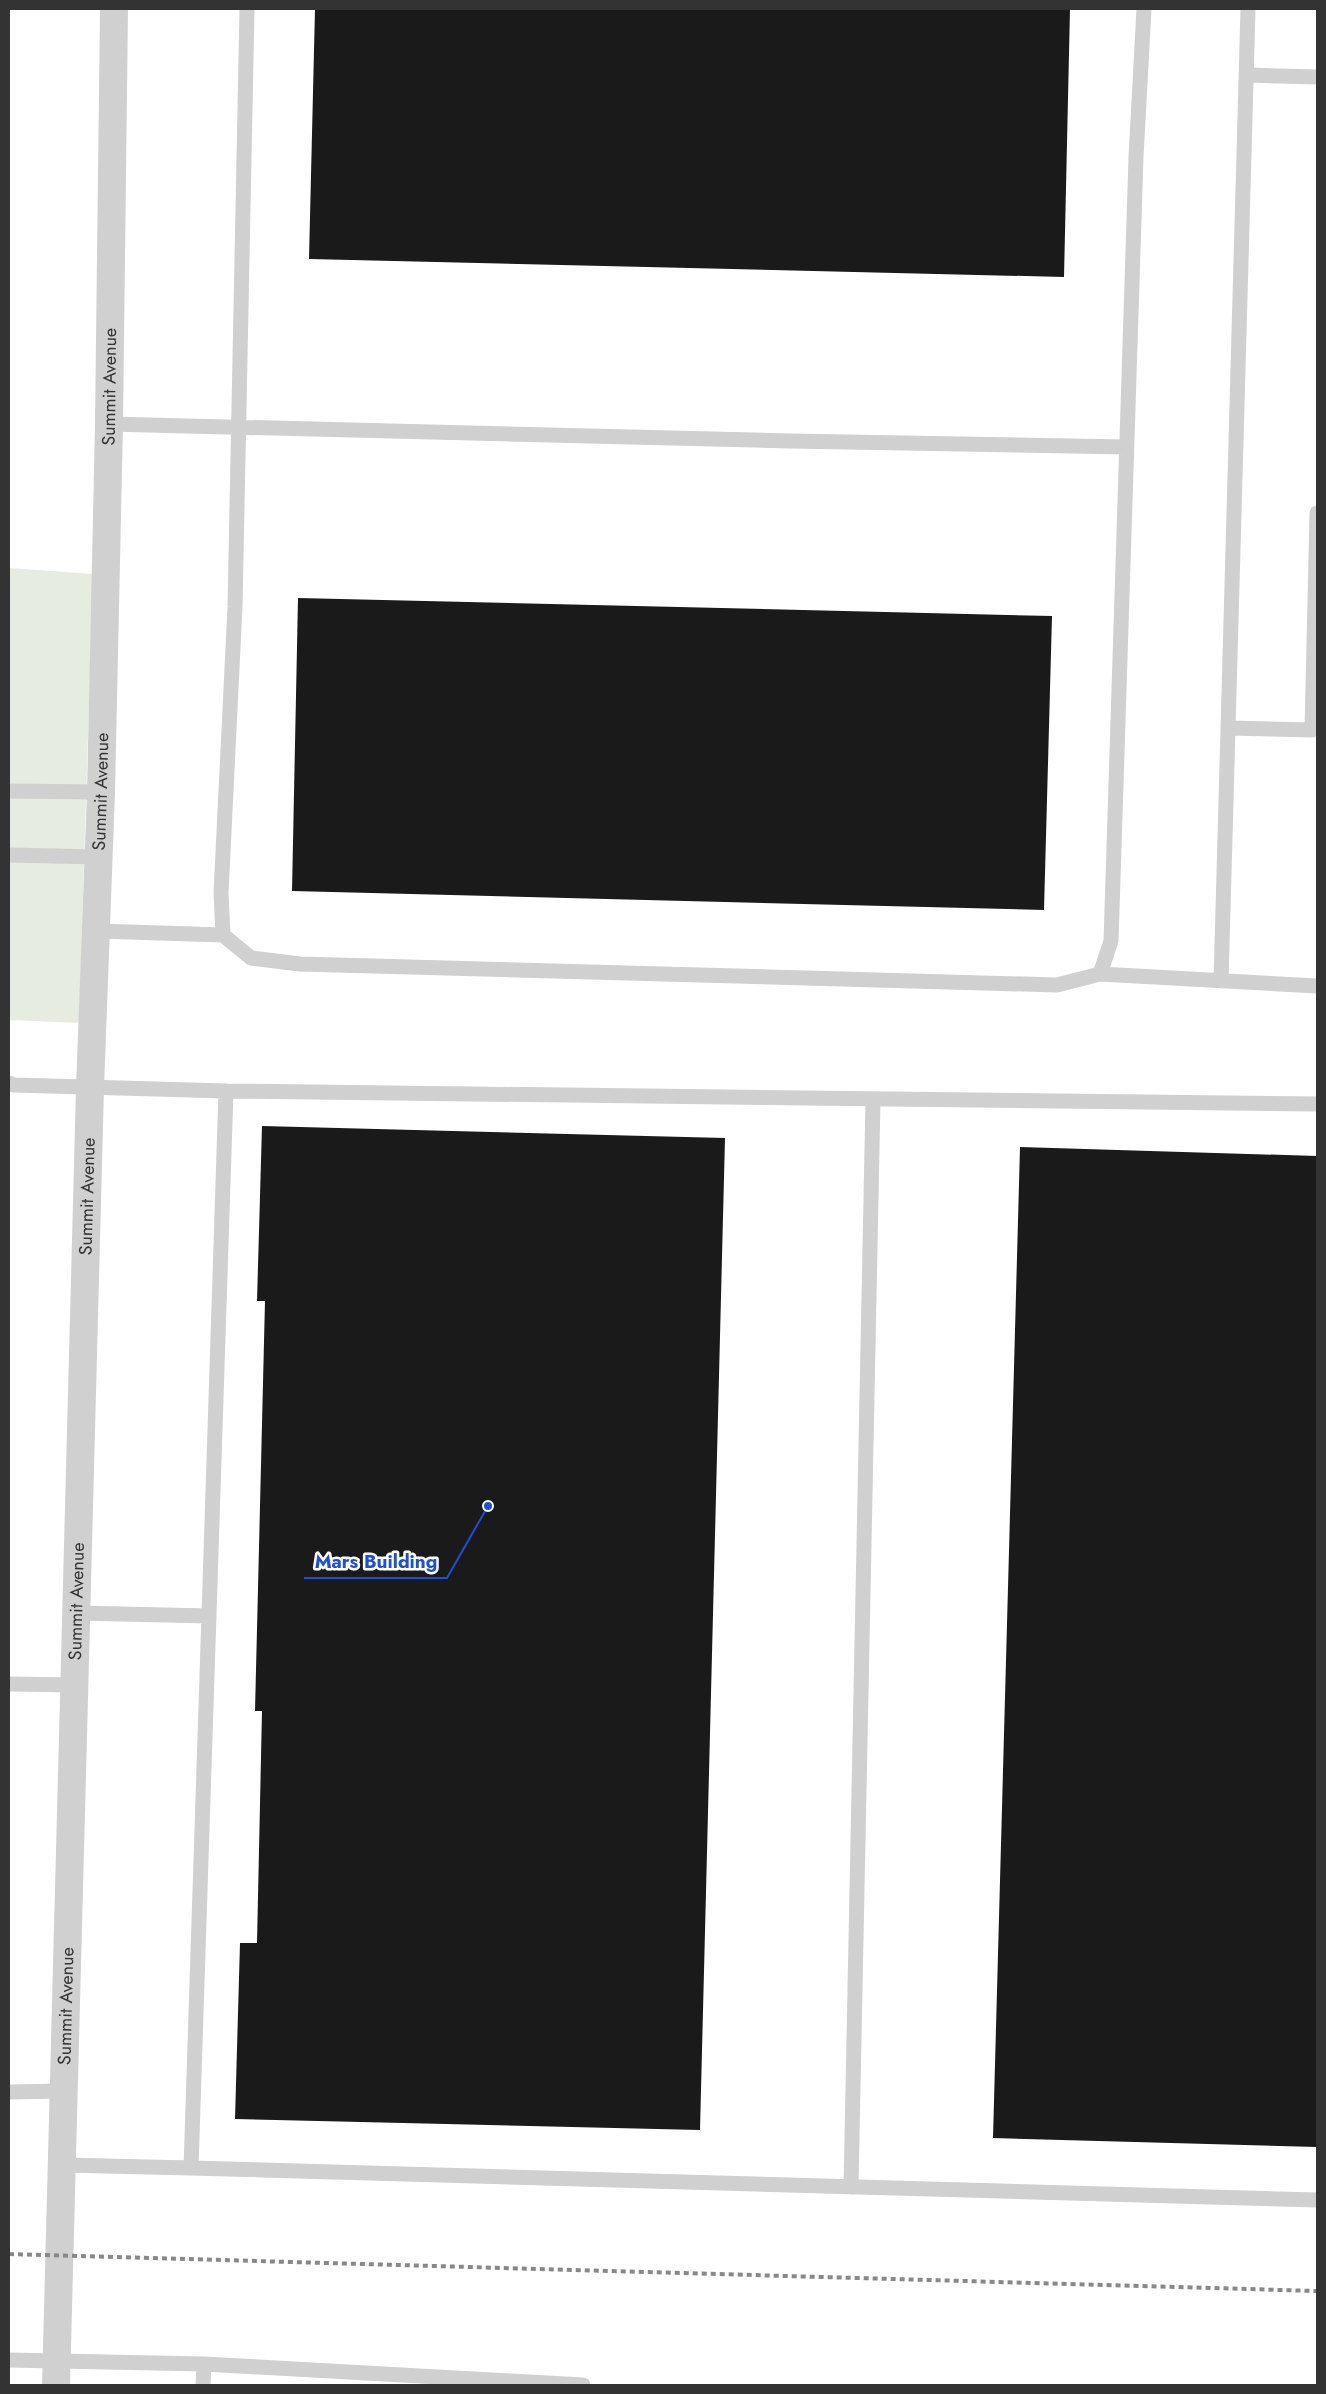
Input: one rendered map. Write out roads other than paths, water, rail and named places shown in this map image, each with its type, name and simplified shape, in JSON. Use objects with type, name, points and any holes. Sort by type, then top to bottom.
[{"type":"street","name":"Summit Avenue","points":[[57,2373],[90,1088],[102,792],[114,9]]},
{"type":"lane","points":[[223,935],[221,893],[235,607],[247,9]]},
{"type":"lane","points":[[1100,974],[1110,941],[1136,158],[1144,9]]},
{"type":"lane","points":[[1220,981],[1248,9]]},
{"type":"lane","points":[[1246,75],[1317,77]]},
{"type":"lane","points":[[109,424],[790,441],[1126,447]]},
{"type":"lane","points":[[1228,728],[1312,730],[1317,513]]},
{"type":"lane","points":[[9,791],[102,792]]},
{"type":"lane","points":[[9,855],[100,857]]},
{"type":"lane","points":[[97,931],[223,935],[251,958],[300,964],[1057,986],[1100,974],[1317,986]]},
{"type":"lane","points":[[9,1083],[14,1085],[90,1088],[226,1091],[1317,1104]]},
{"type":"lane","points":[[191,2168],[226,1091]]},
{"type":"lane","points":[[851,2187],[873,1098]]},
{"type":"lane","points":[[77,1614],[210,1616]]},
{"type":"lane","points":[[9,1684],[75,1685]]},
{"type":"lane","points":[[9,2092],[64,2091]]},
{"type":"lane","points":[[62,2165],[1317,2200]]},
{"type":"lane","points":[[9,2360],[57,2373],[204,2364],[583,2385]]},
{"type":"lane","points":[[203,2385],[204,2364]]},
{"type":"railway","points":[[9,2254],[1317,2291]]},
{"type":"place","name":"Mars Building","points":[[488,1506]]}]
